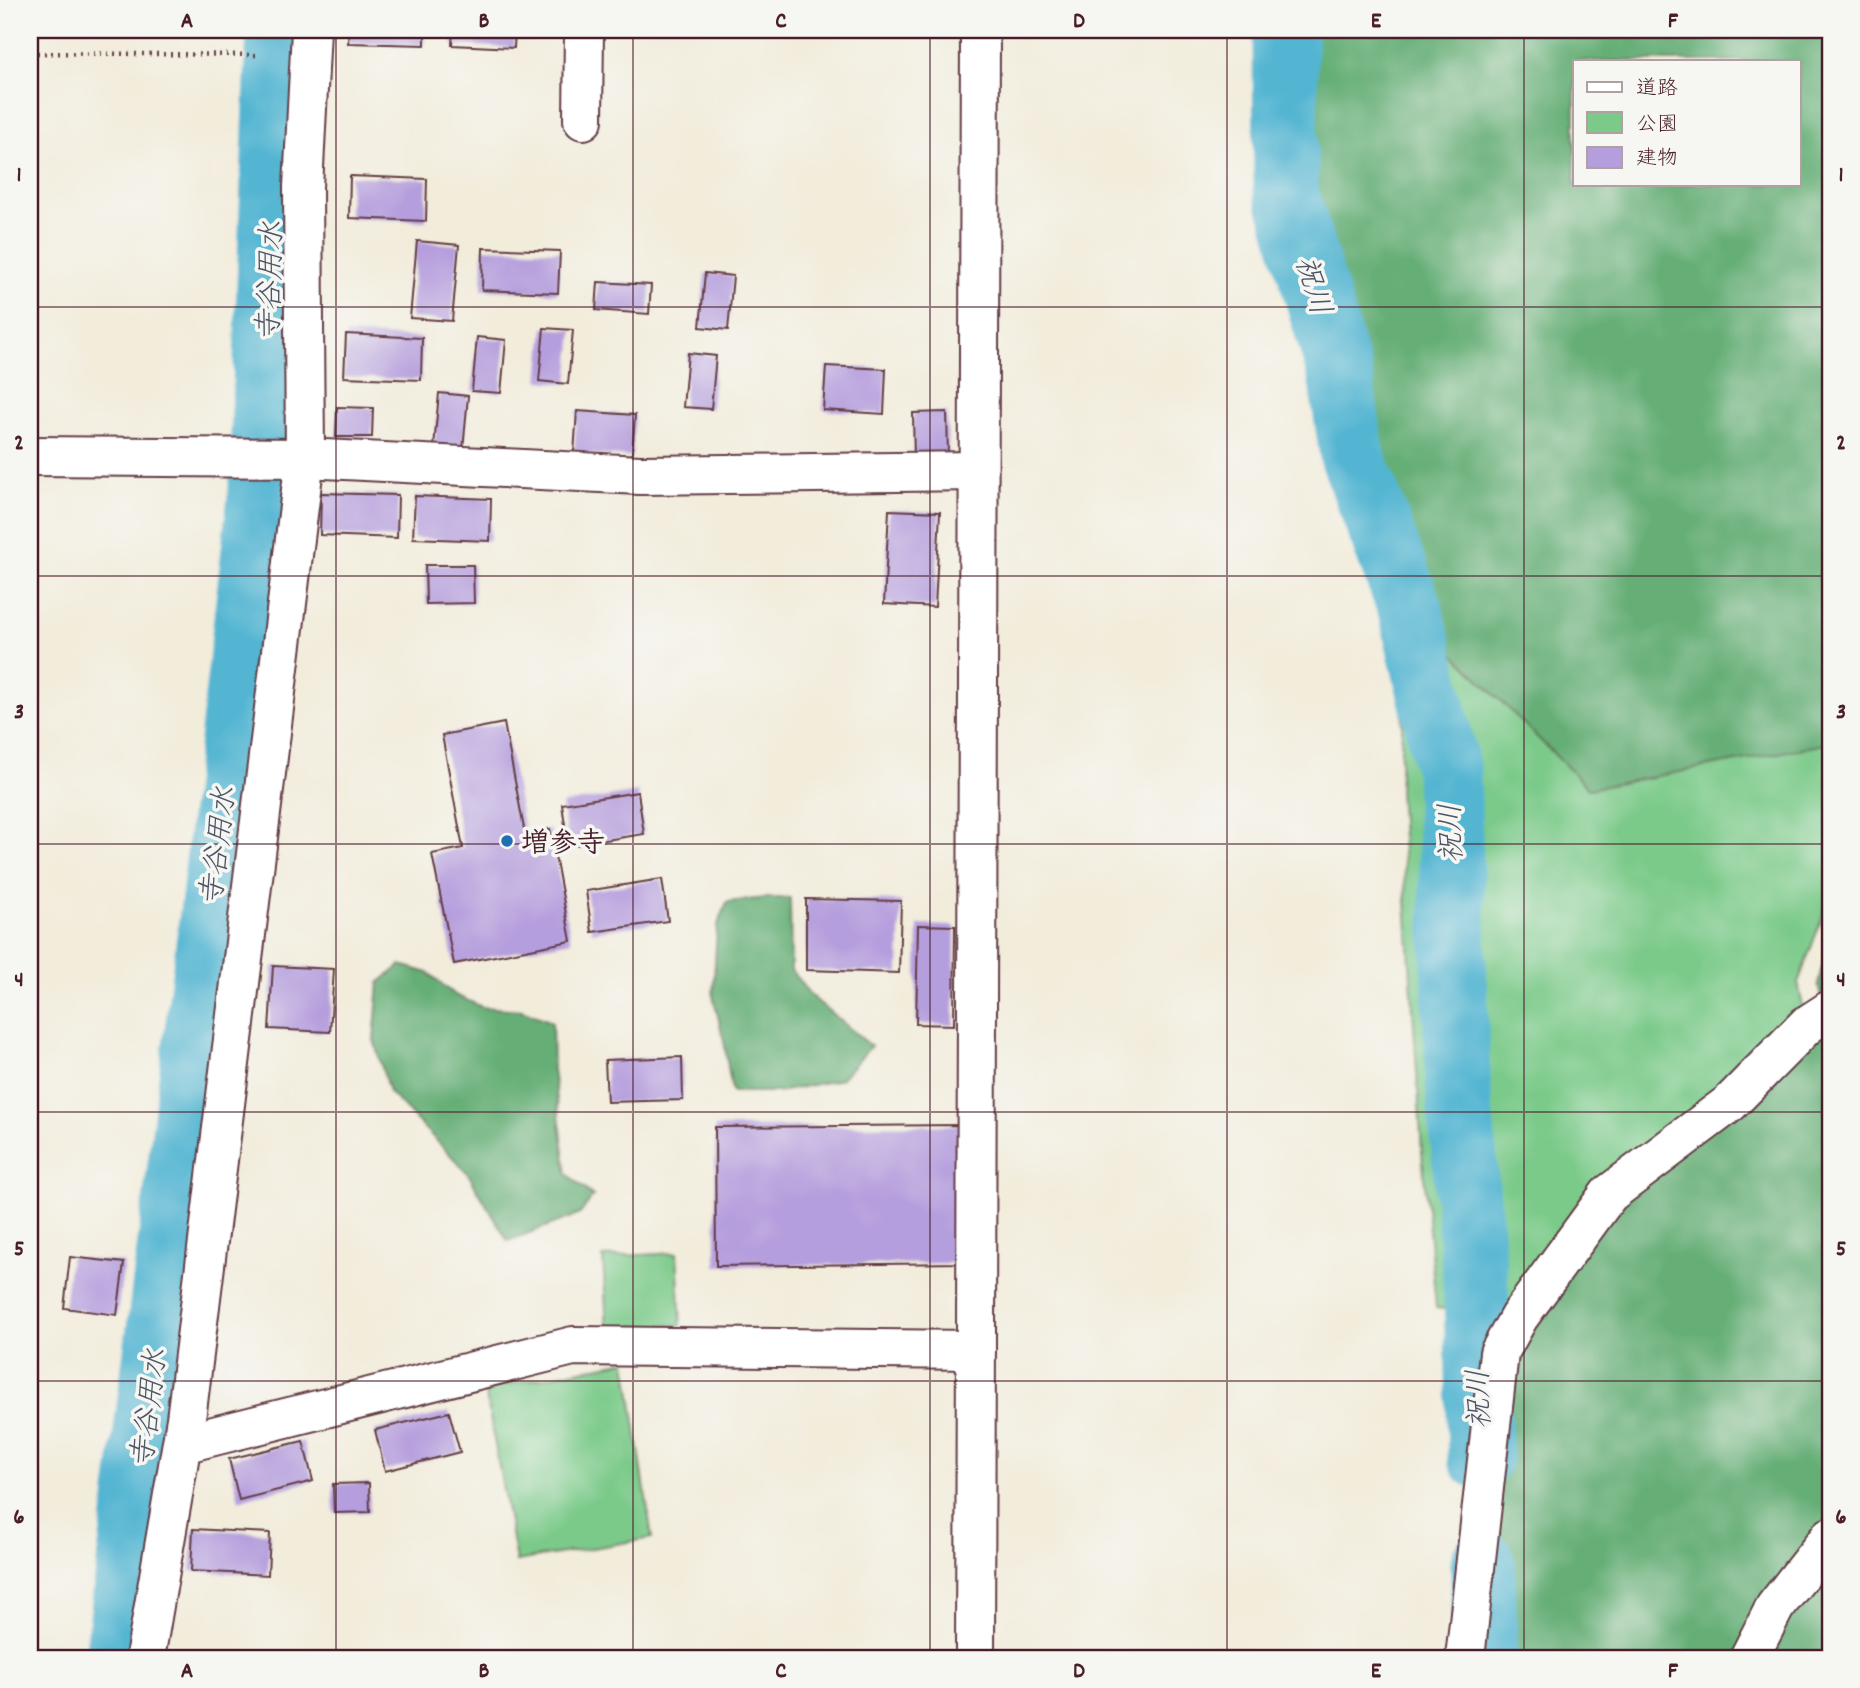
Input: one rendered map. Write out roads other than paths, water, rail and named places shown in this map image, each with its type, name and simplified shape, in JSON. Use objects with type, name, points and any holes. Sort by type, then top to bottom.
[{"type":"street","points":[[145,1658],[182,1444],[305,458],[303,187],[311,30]]},
{"type":"street","points":[[583,30],[583,120]]},
{"type":"street","points":[[975,1658],[980,30]]},
{"type":"street","points":[[30,456],[305,458],[640,475],[977,471]]},
{"type":"street","points":[[1465,1658],[1499,1353],[1519,1317],[1609,1195],[1730,1103],[1807,1025],[1830,1010]]},
{"type":"street","points":[[182,1444],[573,1346],[976,1350]]},
{"type":"street","points":[[1749,1658],[1775,1607],[1830,1537]]},
{"type":"waterway","name":"寺谷用水","points":[[117,1658],[214,898],[261,489],[279,30]]},
{"type":"waterway","name":"祝川","points":[[1285,30],[1286,191],[1340,374],[1352,455],[1411,611],[1448,771],[1458,1084],[1476,1291],[1480,1457]]},
{"type":"waterway","name":"祝川","points":[[1483,1563],[1485,1658]]},
{"type":"place","name":"増参寺","points":[[507,841]]}]
